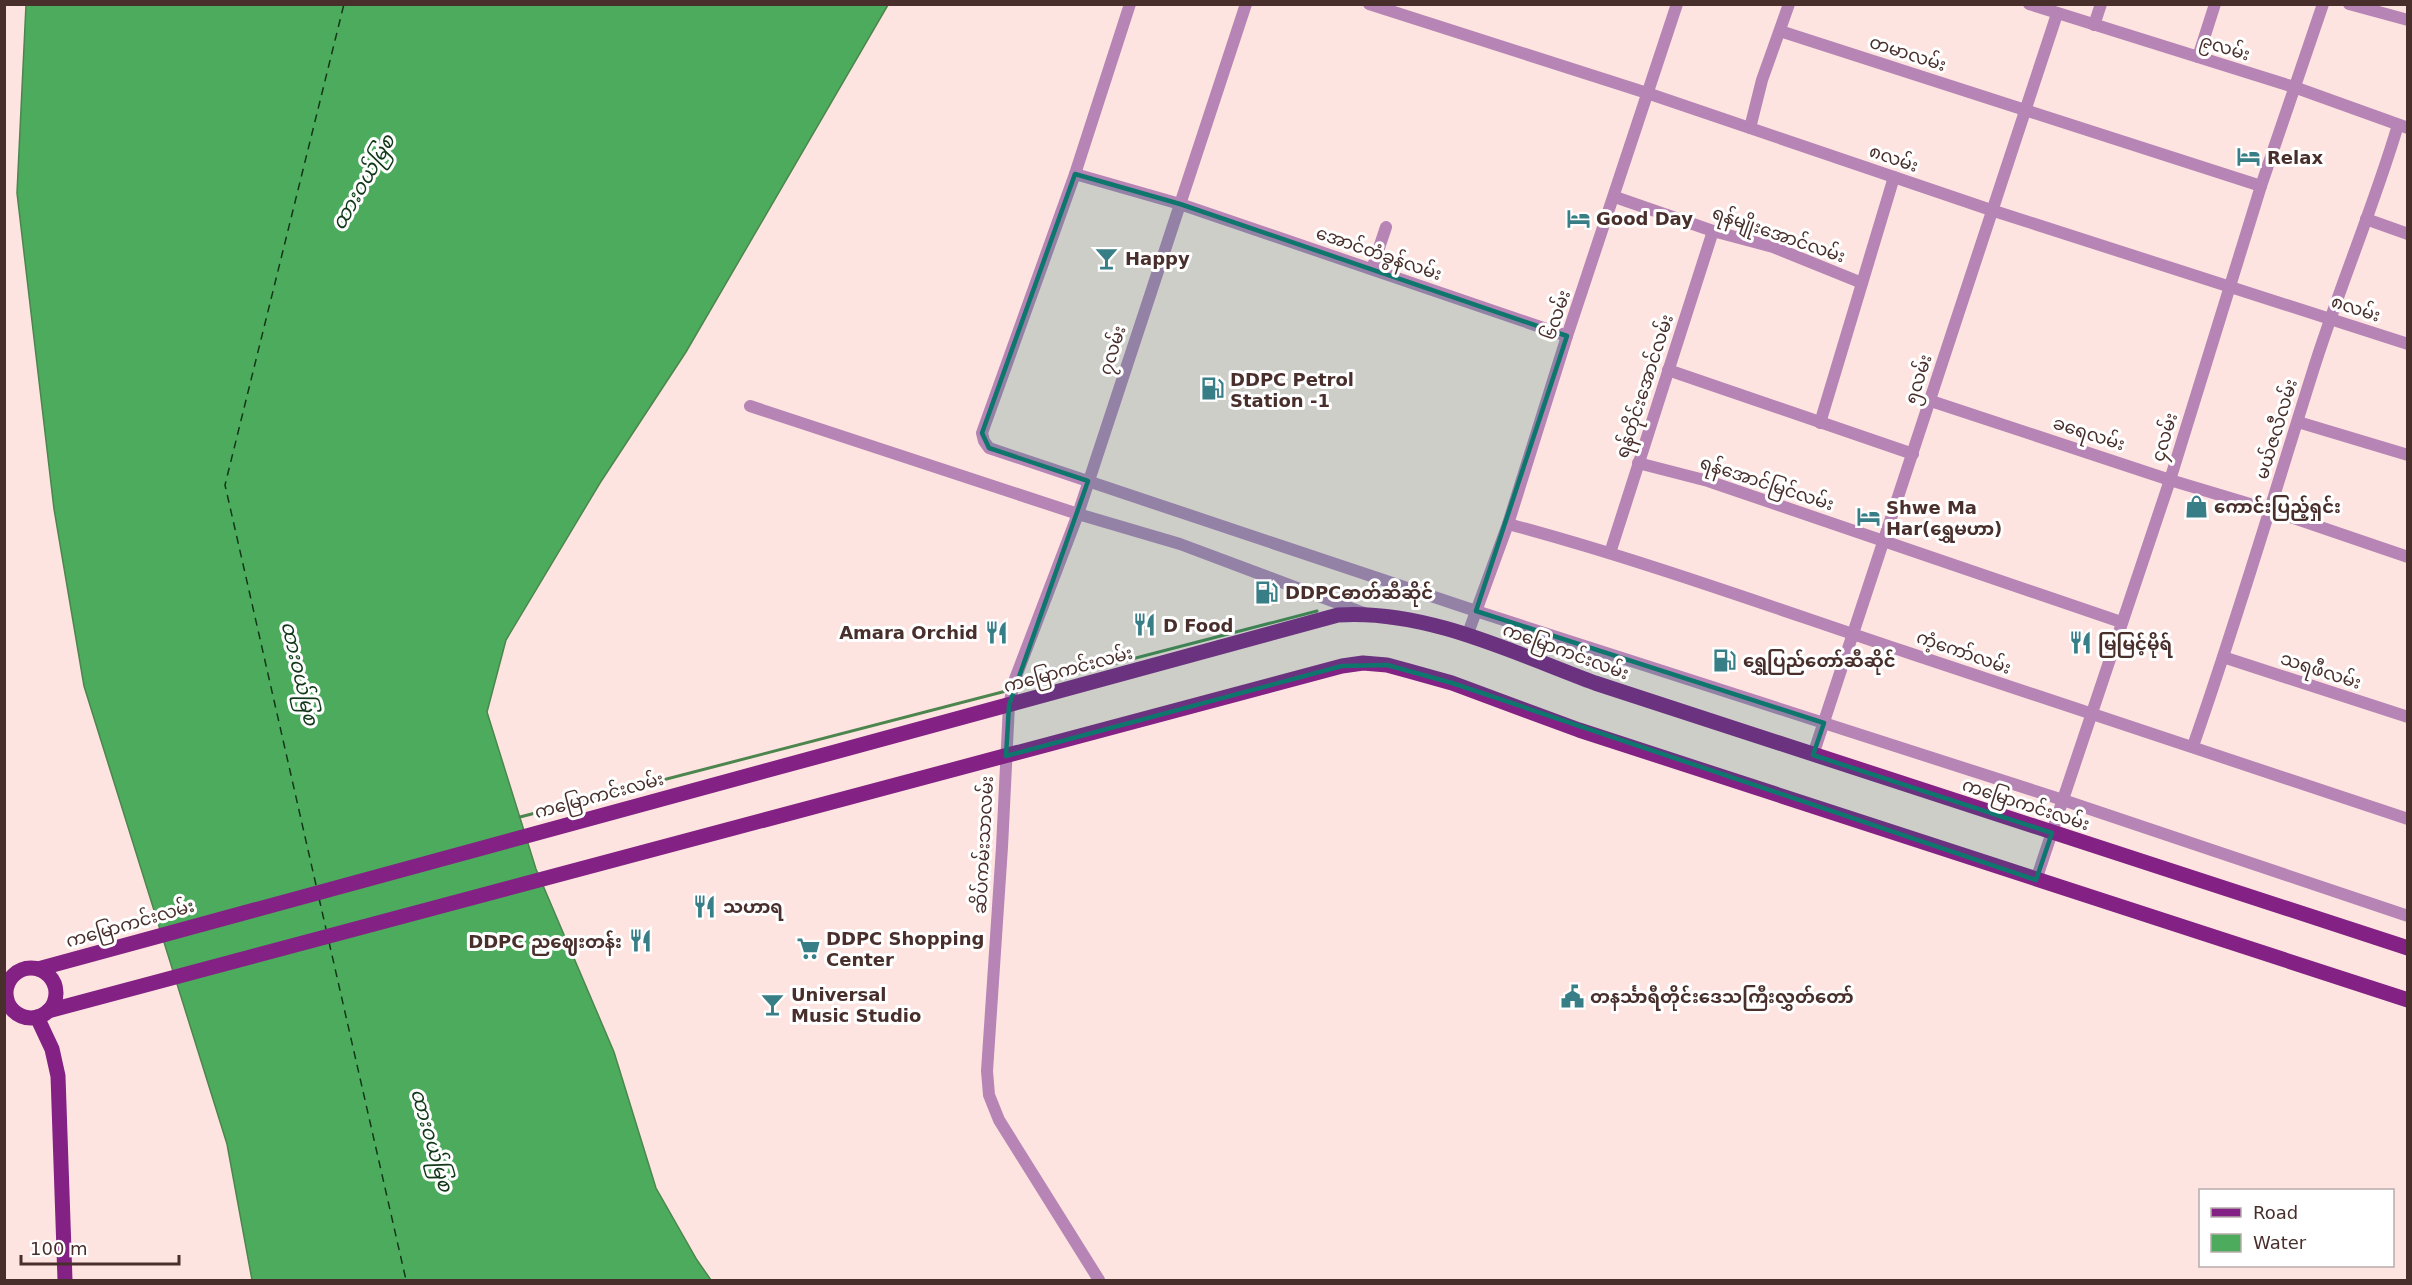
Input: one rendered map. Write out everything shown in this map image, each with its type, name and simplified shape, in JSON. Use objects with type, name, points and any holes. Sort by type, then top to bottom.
[{"type":"main road","name":"ကမြောကင်းလမ်း","points":[[38,969],[1338,615],[1366,613],[1401,619],[1467,636],[1595,683],[2408,948]]},
{"type":"main road","points":[[43,1014],[55,1000],[56,987],[49,976],[38,969],[19,971],[10,980],[5,993],[9,1005],[18,1015],[43,1014],[1342,666],[1363,663],[1387,665],[1452,683],[1579,730],[2408,1000]]},
{"type":"main road","points":[[43,1014],[58,1076],[65,1281]]},
{"type":"street","points":[[1130,4],[1075,174],[982,433],[989,448],[1476,611],[2063,800],[2408,915]]},
{"type":"street","name":"၇လမ်း","points":[[1009,705],[1015,679],[1078,514],[1246,4]]},
{"type":"street","name":"၈လမ်း","points":[[1369,4],[1647,93],[1991,210],[2408,344]]},
{"type":"street","name":"၆လမ်း","points":[[1467,636],[1508,524],[1567,336],[1615,197],[1677,4]]},
{"type":"street","points":[[1750,128],[1762,80],[1789,4]]},
{"type":"street","name":"၉လမ်း","points":[[2029,4],[2294,87],[2403,127]]},
{"type":"street","points":[[2094,25],[2101,4]]},
{"type":"street","points":[[2198,57],[2215,4]]},
{"type":"street","name":"၄လမ်း","points":[[2036,880],[2169,480],[2261,186],[2323,4]]},
{"type":"street","points":[[2349,4],[2408,20]]},
{"type":"street","name":"၅လမ်း","points":[[1814,754],[2057,14]]},
{"type":"street","name":"တမာလမ်း","points":[[1780,31],[2261,186]]},
{"type":"street","name":"မယ်ဇလီလမ်း","points":[[2193,746],[2330,319],[2383,174],[2403,127]]},
{"type":"street","name":"အောင်တံခွန်လမ်း","points":[[1075,174],[1180,204],[1567,336]]},
{"type":"street","points":[[1820,423],[1894,177]]},
{"type":"street","name":"ရန်မျိုးအောင်လမ်း","points":[[1615,197],[1713,231],[1773,247],[1862,283]]},
{"type":"street","points":[[2366,219],[2408,234]]},
{"type":"street","points":[[1372,269],[1386,227]]},
{"type":"street","name":"ရန်တိုင်းအောင်လမ်း","points":[[1611,553],[1713,231]]},
{"type":"street","points":[[1668,370],[1913,454]]},
{"type":"street","name":"ခရေလမ်း","points":[[1931,401],[2408,557]]},
{"type":"street","points":[[750,406],[1078,514],[1180,544],[1366,613]]},
{"type":"street","points":[[2298,422],[2408,455]]},
{"type":"street","name":"ရန်အောင်မြင်လမ်း","points":[[1638,463],[1708,481],[2121,622]]},
{"type":"street","name":"ကံ့ကော်လမ်း","points":[[1508,524],[1611,553],[2408,819]]},
{"type":"street","name":"သရဖီလမ်း","points":[[2223,657],[2408,717]]},
{"type":"street","name":"ဆိပ်ကမ်းသာလမ်း","points":[[1009,705],[987,1071],[989,1095],[999,1120],[1099,1281]]},
{"type":"highlighted area","points":[[1075,174],[1180,204],[1567,336],[1476,611],[1824,723],[1813,755],[2052,833],[2036,880],[1452,683],[1387,665],[1342,666],[1006,756],[1009,705],[1088,481],[989,448],[982,433]]},
{"type":"water","name":"ထားဝယ်မြစ","points":[[26,5],[888,5],[686,352],[600,483],[506,640],[487,712],[536,869],[614,1052],[656,1188],[711,1280],[252,1280],[227,1144],[84,686],[54,509],[17,193]]},
{"type":"waterway","points":[[1016,689],[1317,611]]},
{"type":"waterway","points":[[520,817],[1010,690]]},
{"type":"ferry route","points":[[316,885],[225,485],[344,4]]},
{"type":"ferry route","points":[[319,898],[326,929]]},
{"type":"ferry route","points":[[329,942],[406,1280]]},
{"type":"place","name":"Relax","points":[[2249,157]]},
{"type":"place","name":"Good Day","points":[[1578,218]]},
{"type":"place","name":"Happy","points":[[1107,258]]},
{"type":"place","name":"DDPC Petrol Station -1","points":[[1212,389]]},
{"type":"place","name":"ကောင်းပြည့်ရှင်း","points":[[2196,506]]},
{"type":"place","name":"Shwe Ma Har(‌‌ရွှေမဟာ)","points":[[1868,517]]},
{"type":"place","name":"DDPCဓာတ်ဆီဆိုင်","points":[[1267,592]]},
{"type":"place","name":"D Food","points":[[1145,625]]},
{"type":"place","name":"Amara Orchid","points":[[996,632]]},
{"type":"place","name":"မြမြင့်မိုရ်","points":[[2080,643]]},
{"type":"place","name":"ရွှေပြည်တော်ဆီဆိုင်","points":[[1725,660]]},
{"type":"place","name":"သဟာရ","points":[[705,906]]},
{"type":"place","name":"DDPC ညဈေးတန်း","points":[[640,941]]},
{"type":"place","name":"DDPC Shopping Center","points":[[808,948]]},
{"type":"place","name":"တနင်္သာရီတိုင်းဒေသကြီးလွှတ်တော်","points":[[1572,996]]},
{"type":"place","name":"Universal Music Studio","points":[[773,1004]]}]
